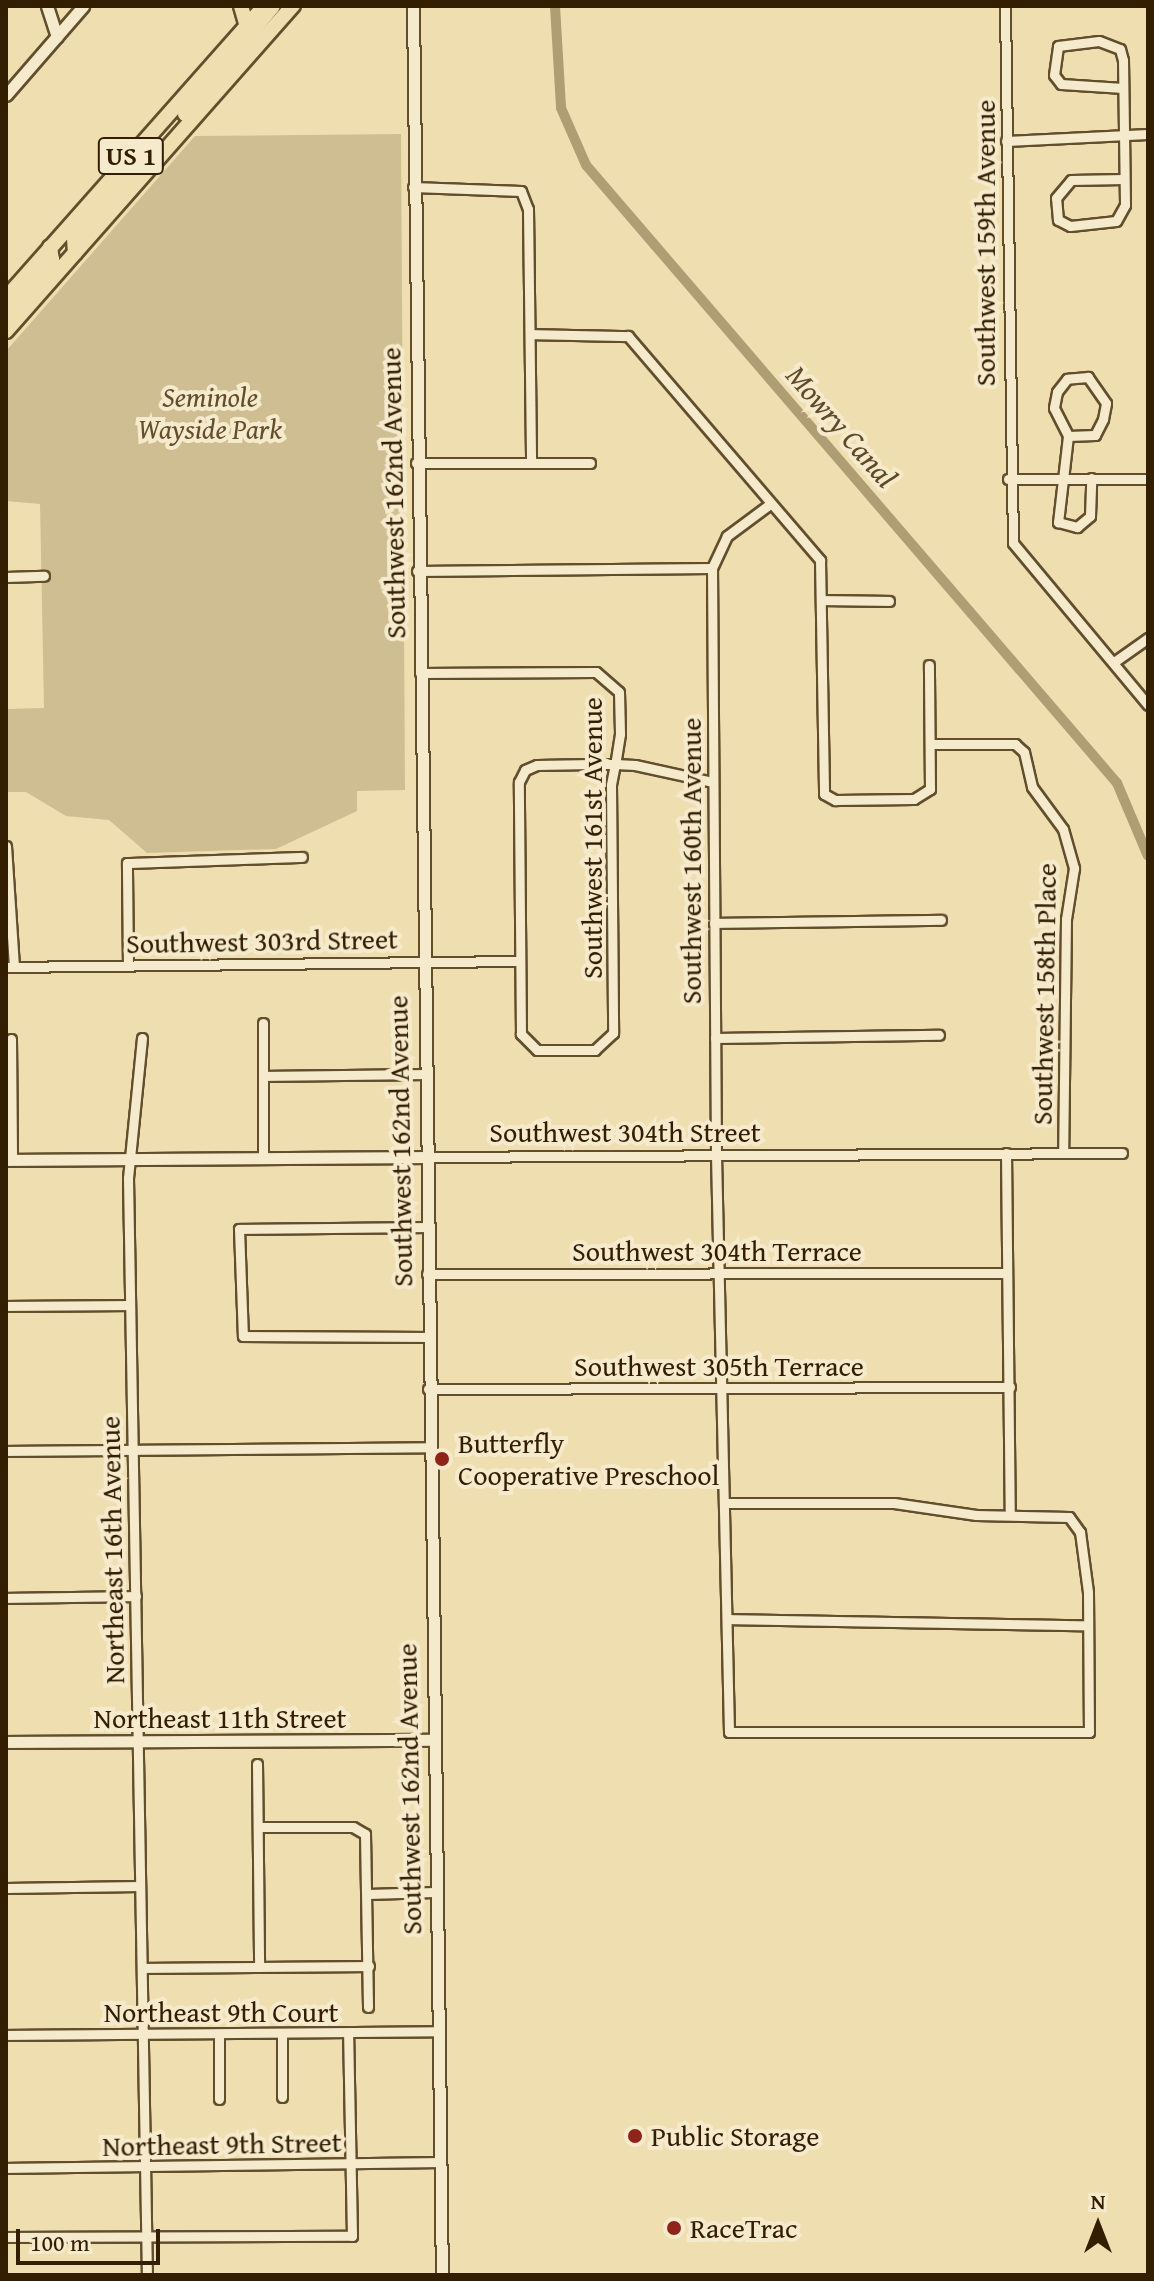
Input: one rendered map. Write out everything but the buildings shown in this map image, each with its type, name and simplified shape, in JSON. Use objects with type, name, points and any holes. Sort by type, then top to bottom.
[{"type":"highway","points":[[241,6],[247,27]]},
{"type":"highway","name":"US 1","points":[[6,298],[264,6]]},
{"type":"highway","points":[[166,150],[180,120],[273,6]]},
{"type":"highway","name":"US 1","points":[[6,331],[293,6]]},
{"type":"highway","points":[[75,253],[74,237],[137,166],[150,135]]},
{"type":"highway","points":[[6,315],[52,260],[50,247]]},
{"type":"street","points":[[47,6],[57,36]]},
{"type":"street","points":[[6,95],[83,6]]},
{"type":"street","name":"Southwest 162nd Avenue","points":[[413,6],[421,961],[442,2275]]},
{"type":"street","name":"Southwest 159th Avenue","points":[[1005,6],[1008,517],[1020,556],[1148,705]]},
{"type":"street","points":[[1123,88],[1061,84],[1054,75],[1058,46],[1115,45],[1123,88],[1124,134],[1124,179],[1116,221],[1070,226],[1058,220],[1056,198],[1071,180],[1124,179]]},
{"type":"street","points":[[1006,141],[1148,134]]},
{"type":"street","points":[[413,187],[521,191],[530,334],[531,462]]},
{"type":"street","points":[[530,334],[628,336],[820,560],[824,794],[835,800],[914,799],[930,789],[929,665]]},
{"type":"street","points":[[1068,436],[1095,435],[1103,419],[1106,403],[1088,377],[1067,379],[1057,392],[1054,408],[1068,436],[1058,478],[1058,522],[1077,527],[1090,516],[1091,478]]},
{"type":"street","points":[[416,463],[590,463]]},
{"type":"street","points":[[1008,479],[1148,479]]},
{"type":"street","points":[[417,571],[712,568],[727,536],[770,504]]},
{"type":"street","name":"Southwest 160th Avenue","points":[[712,568],[720,1388]]},
{"type":"street","points":[[6,577],[44,576]]},
{"type":"street","points":[[823,600],[889,601]]},
{"type":"street","points":[[1114,662],[1148,638]]},
{"type":"street","name":"Southwest 161st Avenue","points":[[420,673],[596,672],[614,680],[620,734],[615,764],[607,1044],[595,1050],[527,1045],[519,961]]},
{"type":"street","name":"Southwest 158th Place","points":[[931,744],[1015,744],[1024,752],[1032,787],[1063,829],[1074,868],[1066,919],[1063,1153]]},
{"type":"street","points":[[519,961],[519,782],[525,770],[615,764],[712,782]]},
{"type":"street","points":[[8,846],[10,966]]},
{"type":"street","points":[[128,966],[127,863],[302,857]]},
{"type":"street","points":[[714,923],[941,920]]},
{"type":"street","name":"Southwest 303rd Street","points":[[10,966],[519,961]]},
{"type":"street","points":[[263,1023],[263,1159]]},
{"type":"street","points":[[715,1038],[939,1035]]},
{"type":"street","name":"Northeast 16th Avenue","points":[[142,1038],[129,1160],[147,2275]]},
{"type":"street","points":[[9,1160],[11,1039]]},
{"type":"street","points":[[264,1076],[423,1074]]},
{"type":"street","points":[[1006,1153],[1010,1515]]},
{"type":"street","name":"Southwest 304th Street","points":[[9,1160],[1122,1153]]},
{"type":"street","points":[[425,1227],[239,1229],[243,1336],[427,1337]]},
{"type":"street","name":"Southwest 304th Terrace","points":[[427,1274],[1007,1273]]},
{"type":"street","points":[[6,1306],[130,1305]]},
{"type":"street","name":"Southwest 305th Terrace","points":[[428,1389],[1010,1387]]},
{"type":"street","points":[[720,1388],[724,1437],[725,1503],[729,1732],[1089,1732],[1088,1625],[1076,1522],[894,1503],[725,1503]]},
{"type":"street","points":[[6,1451],[429,1447]]},
{"type":"street","points":[[6,1598],[136,1596]]},
{"type":"street","points":[[727,1619],[1088,1625]]},
{"type":"street","name":"Northeast 11th Street","points":[[6,1742],[434,1740]]},
{"type":"street","points":[[257,1764],[259,1967]]},
{"type":"street","points":[[258,1827],[353,1827],[365,1834],[368,2007]]},
{"type":"street","points":[[6,1888],[140,1886]]},
{"type":"street","points":[[368,1894],[434,1892]]},
{"type":"street","points":[[142,1968],[369,1966]]},
{"type":"street","name":"Northeast 9th Court","points":[[6,2035],[436,2031]]},
{"type":"street","points":[[6,2237],[352,2236],[348,2033]]},
{"type":"street","points":[[219,2034],[219,2099]]},
{"type":"street","points":[[282,2034],[282,2097]]},
{"type":"street","name":"Northeast 9th Street","points":[[6,2168],[438,2162]]},
{"type":"green space","name":"Seminole Wayside Park","points":[[401,134],[405,790],[357,791],[357,811],[276,849],[147,853],[109,820],[66,816],[26,792],[6,792],[6,709],[44,708],[40,504],[6,501],[6,351],[195,136]]},
{"type":"waterway","name":"Mowry Canal","points":[[555,6],[561,108],[586,165],[1117,783],[1148,856]]},
{"type":"place","name":"Butterfly Cooperative Preschool","points":[[442,1459]]},
{"type":"place","name":"Public Storage","points":[[635,2136]]},
{"type":"place","name":"RaceTrac","points":[[674,2228]]}]
